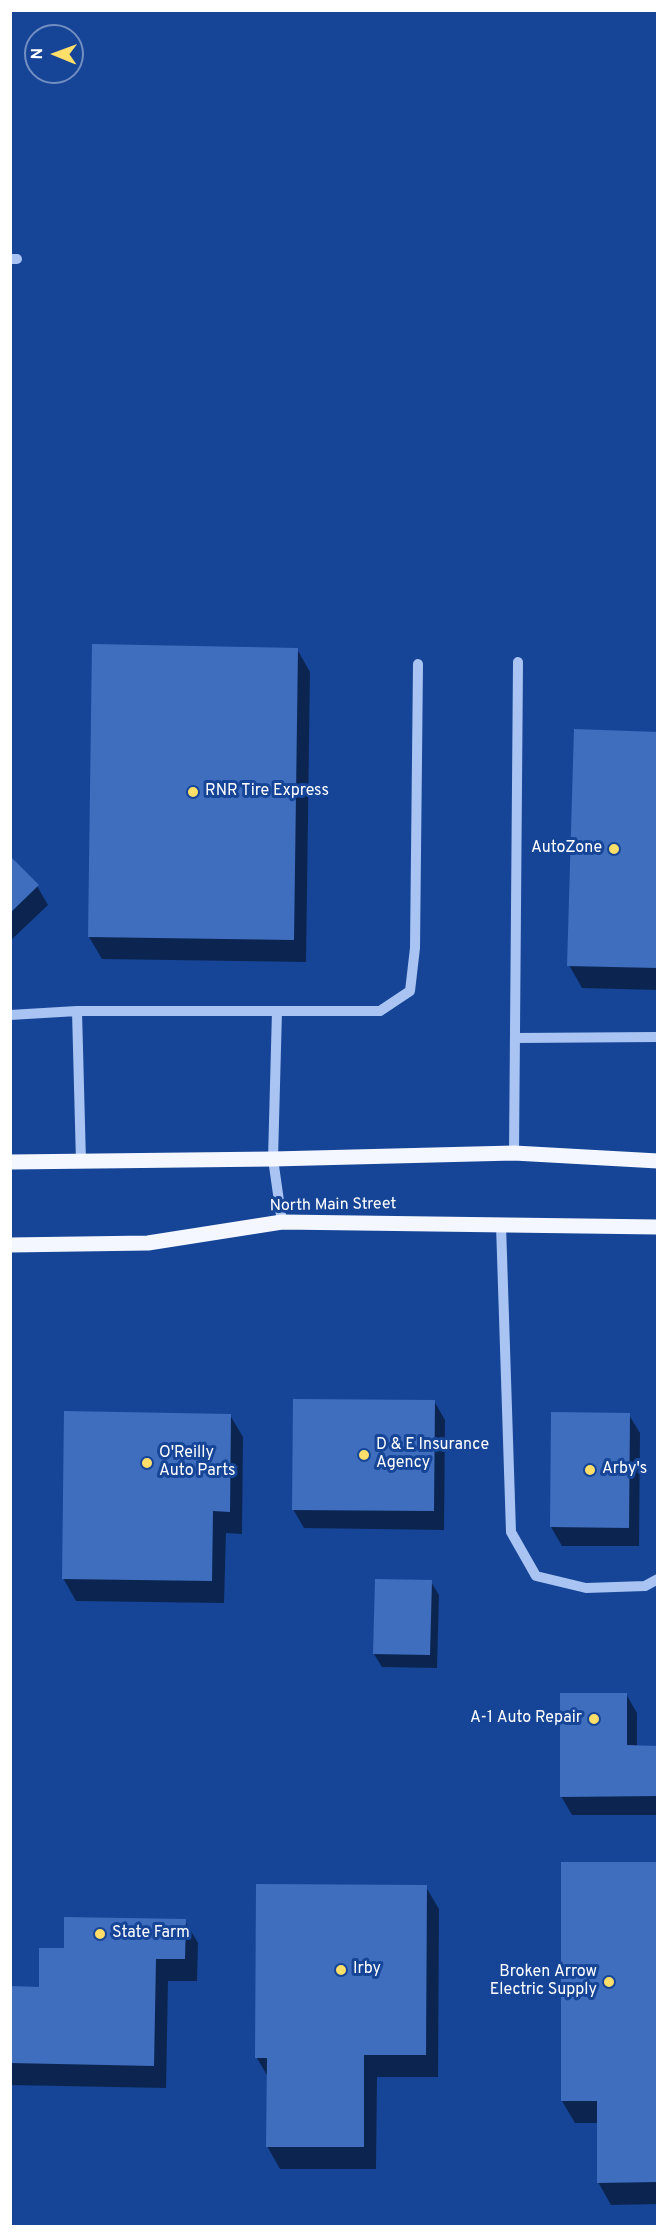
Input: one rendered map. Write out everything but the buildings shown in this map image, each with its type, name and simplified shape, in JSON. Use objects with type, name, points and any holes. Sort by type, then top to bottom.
[{"type":"main road","points":[[10,1162],[514,1154],[657,1161]]},
{"type":"main road","name":"North Main Street","points":[[10,1245],[148,1243],[282,1222],[657,1227]]},
{"type":"lane","points":[[514,1154],[518,662]]},
{"type":"lane","points":[[10,1015],[76,1011],[380,1011],[410,991],[415,948],[418,664]]},
{"type":"lane","points":[[76,1011],[81,1161]]},
{"type":"lane","points":[[277,1011],[273,1159],[282,1222]]},
{"type":"lane","points":[[515,1038],[657,1037]]},
{"type":"lane","points":[[501,1225],[511,1532],[536,1576],[586,1588],[645,1586],[657,1579]]},
{"type":"place","name":"RNR Tire Express","points":[[193,792]]},
{"type":"place","name":"AutoZone","points":[[614,849]]},
{"type":"place","name":"D & E Insurance Agency","points":[[364,1455]]},
{"type":"place","name":"O'Reilly Auto Parts","points":[[147,1463]]},
{"type":"place","name":"Arby's","points":[[590,1470]]},
{"type":"place","name":"A-1 Auto Repair","points":[[594,1719]]},
{"type":"place","name":"State Farm","points":[[100,1934]]},
{"type":"place","name":"Irby","points":[[341,1970]]},
{"type":"place","name":"Broken Arrow Electric Supply","points":[[609,1982]]}]
